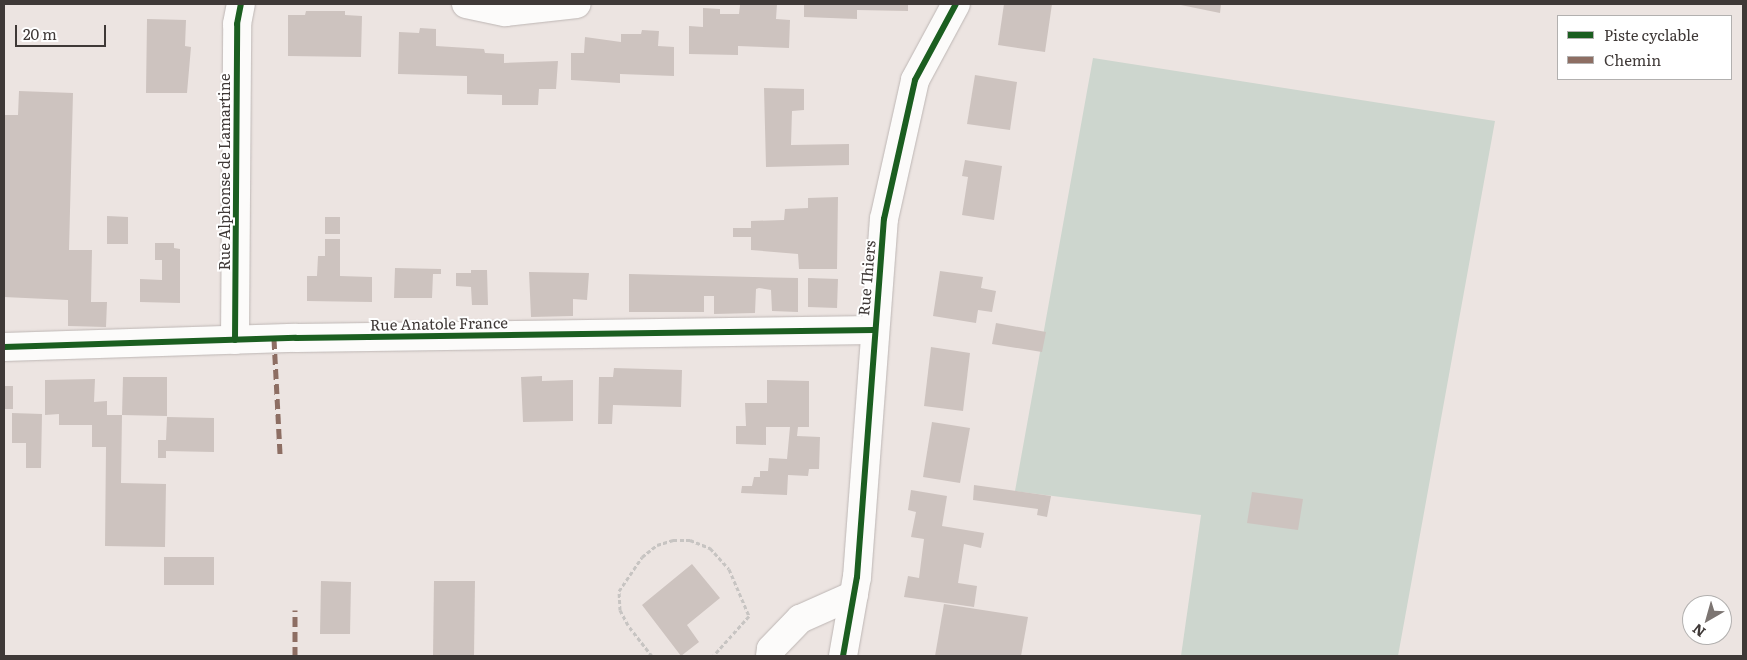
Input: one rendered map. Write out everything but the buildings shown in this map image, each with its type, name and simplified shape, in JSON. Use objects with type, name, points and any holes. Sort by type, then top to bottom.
[{"type":"street","name":"Rue Alphonse de Lamartine","points":[[235,340],[237,24],[241,4]]},
{"type":"street","points":[[466,4],[505,12],[577,4]]},
{"type":"street","name":"Rue Thiers","points":[[843,656],[854,595],[884,219],[897,151],[915,80],[956,4]]},
{"type":"street","name":"Rue Anatole France","points":[[4,347],[235,340],[874,330]]},
{"type":"street","points":[[770,656],[771,649],[800,619],[854,595]]},
{"type":"path","points":[[652,656],[628,626],[620,610],[619,592],[642,557],[657,545],[673,540],[690,540],[710,548],[730,569],[749,616],[714,656]]},
{"type":"shaded area","points":[[1093,58],[1495,121],[1398,656],[1181,656],[1201,515],[1015,491]]},
{"type":"marked path","points":[[274,339],[280,455]]},
{"type":"marked path","points":[[295,610],[295,656]]},
{"type":"cycle path","points":[[235,340],[237,24],[241,4]]},
{"type":"cycle path","points":[[843,656],[857,577],[884,219],[915,80],[956,4]]},
{"type":"cycle path","points":[[4,347],[296,338],[874,330]]}]
